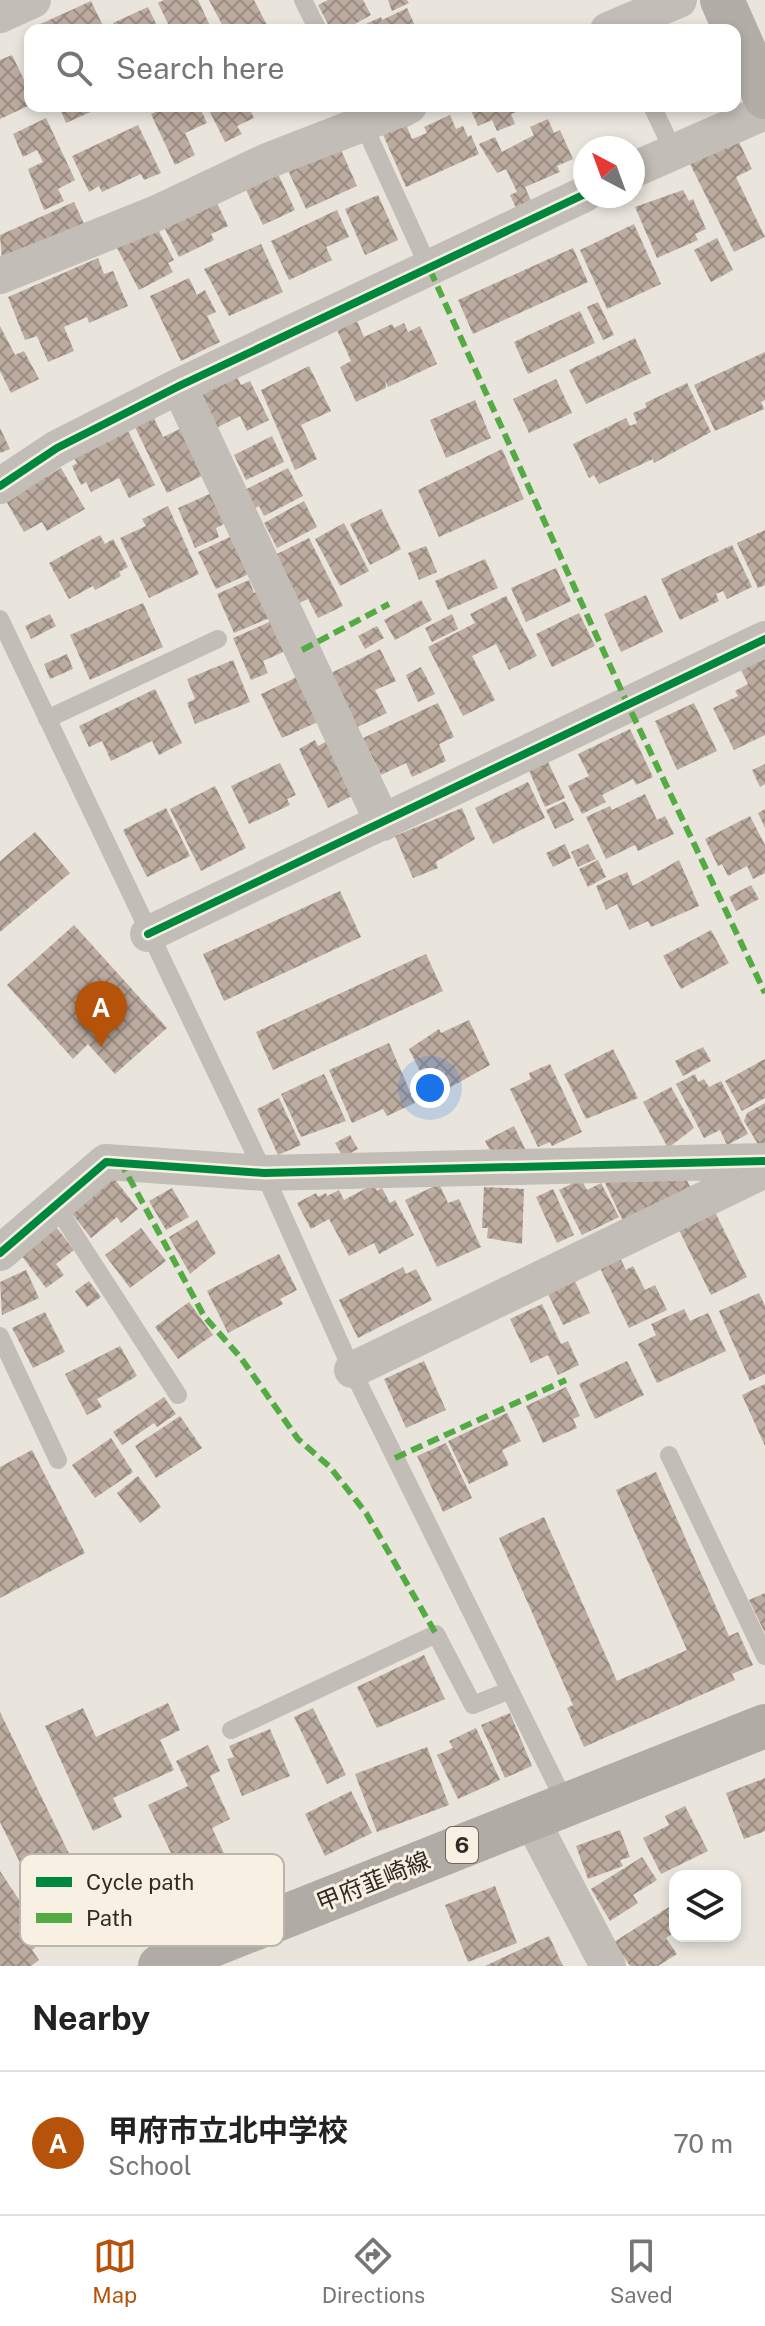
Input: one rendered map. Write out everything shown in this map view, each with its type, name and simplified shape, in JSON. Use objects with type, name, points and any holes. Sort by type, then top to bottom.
[{"type":"main road","points":[[722,0],[733,24]]},
{"type":"main road","points":[[741,43],[765,97]]},
{"type":"main road","name":"甲府韮崎線","points":[[284,1916],[765,1726]]},
{"type":"main road","name":"甲府韮崎線","points":[[160,1966],[210,1946]]},
{"type":"street","points":[[0,15],[33,0]]},
{"type":"street","points":[[625,24],[679,0]]},
{"type":"street","points":[[645,164],[765,112]]},
{"type":"street","points":[[0,276],[360,115]]},
{"type":"street","points":[[0,486],[57,448],[179,386],[573,200]]},
{"type":"street","points":[[179,386],[383,823]]},
{"type":"street","points":[[148,934],[765,639]]},
{"type":"street","points":[[0,1253],[106,1162],[264,1173],[765,1161]]},
{"type":"street","points":[[352,1370],[765,1170]]},
{"type":"street","points":[[548,1810],[608,1966]]},
{"type":"lane","points":[[303,0],[315,24]]},
{"type":"lane","points":[[655,112],[673,150]]},
{"type":"lane","points":[[360,115],[430,270]]},
{"type":"lane","points":[[0,619],[264,1173],[352,1370],[510,1690],[548,1810]]},
{"type":"lane","points":[[47,719],[218,639]]},
{"type":"lane","points":[[56,1206],[178,1395]]},
{"type":"lane","points":[[0,1336],[58,1460]]},
{"type":"lane","points":[[669,1455],[765,1656]]},
{"type":"lane","points":[[231,1730],[436,1634],[473,1705],[510,1690]]},
{"type":"building","points":[[164,0],[198,0],[209,24],[168,24],[158,3]]},
{"type":"building","points":[[209,0],[254,0],[266,24],[222,24]]},
{"type":"building","points":[[328,0],[363,0],[371,15],[355,24],[328,24],[318,5]]},
{"type":"building","points":[[388,0],[407,0],[409,3],[392,11]]},
{"type":"building","points":[[91,1],[102,24],[40,24]]},
{"type":"building","points":[[148,7],[156,24],[113,24]]},
{"type":"building","points":[[407,8],[414,24],[366,24],[381,17],[382,20]]},
{"type":"building","points":[[12,55],[24,80],[24,108],[0,119],[0,60]]},
{"type":"building","points":[[61,112],[91,112],[66,123]]},
{"type":"building","points":[[202,112],[207,123],[185,133],[195,155],[175,165],[151,114]]},
{"type":"building","points":[[210,112],[251,112],[254,118],[237,126],[242,134],[225,142]]},
{"type":"building","points":[[472,112],[516,112],[511,114],[515,124],[497,131],[492,120],[478,126]]},
{"type":"building","points":[[450,115],[456,129],[463,126],[468,137],[471,135],[479,154],[406,187],[381,130],[415,123],[407,127],[412,139],[427,133],[424,127]]},
{"type":"building","points":[[46,118],[75,180],[58,189],[64,201],[44,210],[28,169],[43,162],[37,150],[23,157],[13,134]]},
{"type":"building","points":[[548,119],[554,133],[560,130],[573,159],[557,166],[560,172],[525,187],[531,201],[516,208],[510,195],[517,192],[506,169],[497,173],[479,144],[495,137],[502,152],[534,135],[530,127]]},
{"type":"building","points":[[138,125],[161,173],[144,180],[141,174],[102,192],[99,186],[89,192],[72,156]]},
{"type":"building","points":[[738,140],[752,169],[736,177],[765,237],[734,252],[690,164]]},
{"type":"building","points":[[338,143],[357,186],[306,209],[286,166]]},
{"type":"building","points":[[278,174],[295,210],[263,225],[246,190]]},
{"type":"building","points":[[683,190],[689,201],[693,199],[706,229],[695,234],[698,240],[657,258],[635,208],[645,208],[645,203]]},
{"type":"building","points":[[378,195],[398,240],[365,255],[345,209]]},
{"type":"building","points":[[215,199],[228,226],[211,234],[214,240],[179,257],[163,225]]},
{"type":"building","points":[[74,202],[87,230],[2,260],[0,235]]},
{"type":"building","points":[[337,210],[349,237],[326,247],[332,260],[289,280],[271,241]]},
{"type":"building","points":[[634,224],[661,284],[607,309],[580,250]]},
{"type":"building","points":[[156,226],[174,260],[168,263],[173,272],[139,290],[117,248]]},
{"type":"building","points":[[717,238],[733,270],[711,282],[694,250]]},
{"type":"building","points":[[261,244],[283,292],[229,316],[204,269]]},
{"type":"building","points":[[573,248],[588,282],[473,334],[458,300]]},
{"type":"building","points":[[98,258],[104,274],[113,271],[128,306],[89,323],[87,317],[64,327],[74,351],[48,362],[37,336],[25,340],[8,297]]},
{"type":"building","points":[[189,278],[197,295],[205,290],[216,312],[207,316],[220,342],[181,361],[150,296]]},
{"type":"building","points":[[598,302],[614,335],[603,340],[587,307]]},
{"type":"building","points":[[580,311],[595,343],[528,374],[514,342]]},
{"type":"building","points":[[357,321],[364,337],[392,324],[394,328],[404,323],[408,332],[420,326],[437,364],[388,387],[385,380],[386,388],[356,402],[340,367],[351,361],[337,330]]},
{"type":"building","points":[[0,326],[15,355],[24,351],[39,379],[11,393],[0,371]]},
{"type":"building","points":[[635,338],[651,373],[586,404],[569,370]]},
{"type":"building","points":[[765,352],[765,400],[761,402],[764,409],[715,431],[694,385]]},
{"type":"building","points":[[309,366],[331,411],[301,425],[317,459],[295,470],[261,390]]},
{"type":"building","points":[[236,375],[241,385],[250,381],[269,420],[247,431],[240,416],[210,431],[194,399]]},
{"type":"building","points":[[556,379],[572,413],[529,433],[513,399]]},
{"type":"building","points":[[687,383],[711,432],[654,463],[653,459],[599,484],[594,475],[589,478],[573,444],[626,418],[630,426],[637,423],[633,413],[647,407],[645,403]]},
{"type":"building","points":[[475,400],[491,438],[446,458],[430,420]]},
{"type":"building","points":[[153,416],[163,437],[180,429],[208,473],[167,493],[134,425]]},
{"type":"building","points":[[0,428],[10,449],[0,453]]},
{"type":"building","points":[[128,431],[155,485],[129,498],[119,478],[91,492],[86,482],[81,485],[72,466],[77,463],[74,458]]},
{"type":"building","points":[[272,436],[284,462],[246,480],[234,455]]},
{"type":"building","points":[[502,449],[524,499],[439,537],[418,490]]},
{"type":"building","points":[[61,468],[85,509],[47,531],[42,522],[24,532],[6,501]]},
{"type":"building","points":[[288,468],[303,496],[264,516],[259,506],[250,511],[241,492]]},
{"type":"building","points":[[214,492],[228,522],[216,528],[219,537],[195,548],[178,508]]},
{"type":"building","points":[[304,501],[317,527],[277,548],[264,523]]},
{"type":"building","points":[[168,506],[199,574],[149,598],[120,538],[146,526],[142,519]]},
{"type":"building","points":[[381,509],[401,549],[370,565],[350,524]]},
{"type":"building","points":[[344,523],[369,571],[340,586],[315,539]]},
{"type":"building","points":[[765,530],[765,585],[758,588],[737,543]]},
{"type":"building","points":[[100,535],[105,544],[113,539],[128,567],[119,572],[121,576],[69,599],[49,563]]},
{"type":"building","points":[[234,535],[251,573],[216,589],[198,552]]},
{"type":"building","points":[[309,538],[343,606],[318,618],[308,599],[295,605],[271,557]]},
{"type":"building","points":[[732,545],[752,587],[727,599],[723,591],[716,594],[719,601],[680,620],[661,579]]},
{"type":"building","points":[[426,546],[437,572],[419,580],[408,553]]},
{"type":"building","points":[[485,559],[498,588],[448,610],[435,581]]},
{"type":"building","points":[[556,568],[571,601],[526,622],[511,588]]},
{"type":"building","points":[[249,580],[254,593],[261,590],[272,617],[234,633],[217,594]]},
{"type":"building","points":[[646,595],[663,632],[621,652],[604,614]]},
{"type":"building","points":[[506,596],[537,656],[509,670],[496,644],[472,656],[495,700],[463,716],[428,647],[475,623],[470,614]]},
{"type":"building","points":[[421,600],[432,620],[395,640],[384,620]]},
{"type":"building","points":[[143,603],[163,647],[90,680],[70,635]]},
{"type":"building","points":[[579,613],[595,646],[552,667],[536,634]]},
{"type":"building","points":[[50,614],[56,626],[31,639],[25,626]]},
{"type":"building","points":[[452,614],[458,629],[432,642],[425,628]]},
{"type":"building","points":[[274,620],[288,650],[263,661],[268,673],[251,680],[233,638]]},
{"type":"building","points":[[377,626],[384,638],[365,649],[358,636]]},
{"type":"building","points":[[380,649],[396,681],[375,690],[387,713],[355,728],[329,674]]},
{"type":"building","points":[[67,654],[73,669],[50,679],[44,664]]},
{"type":"building","points":[[765,659],[765,735],[734,750],[713,708],[738,696],[735,691],[748,684],[741,670]]},
{"type":"building","points":[[233,660],[250,702],[195,724],[187,703],[195,699],[187,679]]},
{"type":"building","points":[[421,667],[435,694],[418,702],[406,675]]},
{"type":"building","points":[[297,677],[318,722],[282,738],[261,694]]},
{"type":"building","points":[[155,689],[182,743],[159,755],[152,741],[111,761],[102,741],[89,747],[79,726]]},
{"type":"building","points":[[438,703],[454,737],[439,744],[446,761],[412,777],[406,763],[381,775],[363,738]]},
{"type":"building","points":[[694,703],[717,751],[677,770],[655,721]]},
{"type":"building","points":[[630,729],[653,777],[636,785],[633,779],[602,795],[606,802],[582,814],[568,786],[589,776],[578,754]]},
{"type":"building","points":[[331,739],[358,793],[328,808],[299,749],[315,740],[318,746]]},
{"type":"building","points":[[548,762],[565,798],[545,807],[529,771]]},
{"type":"building","points":[[280,763],[296,795],[287,799],[290,805],[249,824],[231,786]]},
{"type":"building","points":[[765,764],[765,784],[760,787],[752,770]]},
{"type":"building","points":[[528,782],[545,818],[493,844],[475,808]]},
{"type":"building","points":[[215,786],[246,848],[201,871],[170,809]]},
{"type":"building","points":[[645,794],[657,820],[665,816],[674,834],[638,851],[635,845],[606,859],[586,817],[610,806],[612,810]]},
{"type":"building","points":[[565,801],[574,820],[555,829],[546,810]]},
{"type":"building","points":[[166,808],[190,856],[147,877],[123,830]]},
{"type":"building","points":[[462,808],[475,839],[436,862],[438,868],[413,878],[395,836]]},
{"type":"building","points":[[765,809],[765,828],[758,813]]},
{"type":"building","points":[[750,816],[765,845],[765,873],[753,879],[747,866],[728,876],[722,864],[718,866],[705,839]]},
{"type":"building","points":[[35,832],[70,873],[0,932],[0,861]]},
{"type":"building","points":[[565,844],[571,858],[553,867],[546,853]]},
{"type":"building","points":[[588,844],[596,859],[578,867],[571,852]]},
{"type":"building","points":[[598,860],[606,877],[588,887],[579,869]]},
{"type":"building","points":[[679,860],[699,906],[651,927],[648,921],[629,930],[617,904],[606,910],[596,886],[627,872],[633,886]]},
{"type":"building","points":[[751,885],[759,899],[736,911],[729,897]]},
{"type":"building","points":[[340,891],[361,937],[224,1001],[203,954]]},
{"type":"building","points":[[74,925],[167,1028],[115,1074],[88,1044],[73,1059],[7,985]]},
{"type":"building","points":[[711,930],[729,963],[681,989],[663,956]]},
{"type":"building","points":[[426,954],[443,991],[273,1070],[256,1032]]},
{"type":"building","points":[[469,1020],[490,1065],[433,1097],[409,1049],[439,1029],[441,1033]]},
{"type":"building","points":[[389,1043],[415,1103],[387,1116],[383,1109],[352,1123],[329,1070]]},
{"type":"building","points":[[703,1047],[711,1061],[683,1076],[675,1061]]},
{"type":"building","points":[[613,1049],[638,1098],[586,1119],[564,1074]]},
{"type":"building","points":[[765,1059],[765,1098],[742,1111],[725,1081]]},
{"type":"building","points":[[550,1064],[582,1132],[552,1146],[550,1142],[538,1147],[510,1089],[531,1079],[529,1073]]},
{"type":"building","points":[[324,1074],[346,1121],[301,1137],[281,1094]]},
{"type":"building","points":[[695,1074],[698,1082],[704,1079],[709,1087],[721,1081],[748,1134],[727,1145],[720,1130],[704,1138],[676,1084]]},
{"type":"building","points":[[671,1087],[694,1128],[668,1148],[643,1102]]},
{"type":"building","points":[[279,1098],[301,1145],[278,1155],[257,1109]]},
{"type":"building","points":[[765,1103],[765,1143],[759,1146],[744,1121],[747,1113]]},
{"type":"building","points":[[514,1126],[527,1153],[492,1154],[485,1141]]},
{"type":"building","points":[[350,1135],[358,1149],[343,1157],[335,1143]]},
{"type":"building","points":[[663,1176],[685,1177],[692,1190],[624,1223],[605,1183],[618,1177],[649,1177],[651,1182]]},
{"type":"building","points":[[113,1177],[138,1209],[121,1223],[117,1217],[91,1238],[70,1211]]},
{"type":"building","points":[[581,1179],[587,1190],[601,1183],[619,1217],[582,1235],[559,1190]]},
{"type":"building","points":[[374,1184],[377,1191],[382,1188],[390,1203],[395,1200],[414,1235],[379,1254],[374,1243],[349,1256],[329,1219],[311,1229],[297,1203],[316,1193],[318,1197],[326,1193],[327,1196],[339,1190],[344,1200]]},
{"type":"building","points":[[439,1184],[448,1203],[459,1199],[481,1247],[437,1267],[405,1200]]},
{"type":"building","points":[[484,1187],[524,1189],[522,1244],[487,1238],[488,1228],[482,1228]]},
{"type":"building","points":[[172,1188],[189,1217],[166,1230],[149,1201]]},
{"type":"building","points":[[553,1189],[574,1235],[557,1243],[536,1197]]},
{"type":"building","points":[[715,1212],[747,1277],[711,1295],[679,1230]]},
{"type":"building","points":[[197,1220],[216,1253],[190,1274],[169,1237]]},
{"type":"building","points":[[57,1228],[74,1250],[56,1264],[64,1275],[46,1288],[21,1255]]},
{"type":"building","points":[[141,1228],[166,1261],[130,1288],[105,1255]]},
{"type":"building","points":[[279,1254],[297,1290],[280,1299],[283,1304],[228,1333],[207,1291]]},
{"type":"building","points":[[620,1258],[626,1270],[633,1266],[645,1290],[655,1285],[667,1310],[629,1328],[600,1268]]},
{"type":"building","points":[[403,1267],[406,1274],[416,1269],[432,1300],[358,1338],[339,1300]]},
{"type":"building","points":[[26,1270],[39,1298],[2,1315],[0,1282]]},
{"type":"building","points":[[572,1275],[590,1313],[563,1325],[545,1288]]},
{"type":"building","points":[[89,1281],[101,1297],[87,1307],[75,1291]]},
{"type":"building","points":[[759,1293],[765,1306],[765,1374],[750,1381],[719,1311]]},
{"type":"building","points":[[189,1302],[213,1335],[178,1359],[155,1327]]},
{"type":"building","points":[[542,1304],[561,1344],[568,1341],[579,1365],[558,1375],[548,1355],[531,1363],[510,1319]]},
{"type":"building","points":[[684,1309],[690,1321],[708,1313],[726,1351],[657,1383],[638,1344],[656,1335],[651,1324]]},
{"type":"building","points":[[45,1312],[65,1352],[33,1368],[12,1328]]},
{"type":"building","points":[[120,1346],[137,1376],[97,1399],[102,1407],[87,1415],[65,1374]]},
{"type":"building","points":[[424,1361],[446,1410],[406,1428],[384,1379]]},
{"type":"building","points":[[627,1361],[644,1395],[595,1419],[579,1384]]},
{"type":"building","points":[[765,1384],[765,1446],[742,1395]]},
{"type":"building","points":[[566,1387],[580,1416],[573,1419],[577,1428],[543,1443],[526,1406]]},
{"type":"building","points":[[164,1397],[176,1414],[157,1427],[154,1423],[122,1445],[113,1432]]},
{"type":"building","points":[[507,1413],[521,1441],[502,1450],[509,1465],[469,1484],[448,1441]]},
{"type":"building","points":[[180,1416],[202,1448],[156,1478],[135,1446]]},
{"type":"building","points":[[111,1438],[133,1472],[95,1498],[72,1465]]},
{"type":"building","points":[[446,1443],[472,1498],[443,1512],[417,1456]]},
{"type":"building","points":[[32,1450],[85,1553],[0,1598],[0,1467]]},
{"type":"building","points":[[656,1472],[729,1636],[738,1632],[753,1665],[732,1674],[735,1680],[584,1747],[567,1708],[573,1705],[499,1538],[544,1517],[617,1681],[687,1650],[616,1490]]},
{"type":"building","points":[[138,1476],[161,1507],[140,1523],[117,1493]]},
{"type":"building","points":[[765,1593],[765,1633],[749,1600]]},
{"type":"building","points":[[424,1655],[445,1699],[377,1728],[357,1687]]},
{"type":"building","points":[[168,1703],[180,1730],[160,1740],[174,1770],[113,1798],[122,1817],[93,1831],[45,1726],[83,1708],[96,1737]]},
{"type":"building","points":[[313,1708],[346,1775],[327,1784],[294,1717]]},
{"type":"building","points":[[0,1712],[69,1854],[20,1854],[20,1863],[0,1822]]},
{"type":"building","points":[[510,1713],[532,1766],[505,1778],[481,1725]]},
{"type":"building","points":[[476,1728],[500,1780],[458,1799],[437,1755],[453,1748],[449,1741]]},
{"type":"building","points":[[270,1729],[290,1776],[242,1796],[227,1759],[234,1757],[229,1746]]},
{"type":"building","points":[[208,1745],[220,1771],[210,1776],[230,1819],[212,1828],[224,1854],[171,1854],[148,1805],[188,1786],[176,1761]]},
{"type":"building","points":[[427,1747],[449,1805],[377,1832],[355,1774]]},
{"type":"building","points":[[765,1778],[765,1831],[744,1839],[726,1793]]},
{"type":"building","points":[[351,1791],[372,1833],[325,1856],[305,1814]]},
{"type":"building","points":[[685,1806],[708,1851],[661,1874],[643,1838],[669,1825],[665,1816]]},
{"type":"building","points":[[620,1830],[630,1857],[620,1860],[623,1866],[588,1879],[576,1846]]},
{"type":"building","points":[[642,1857],[657,1880],[633,1895],[638,1903],[610,1921],[591,1889]]},
{"type":"building","points":[[0,1871],[20,1901],[20,1946],[37,1946],[32,1950],[39,1960],[31,1966],[0,1966]]},
{"type":"building","points":[[495,1886],[517,1943],[468,1962],[445,1905]]},
{"type":"building","points":[[669,1907],[669,1936],[666,1938],[677,1954],[658,1966],[630,1966],[614,1942]]},
{"type":"building","points":[[549,1936],[563,1966],[485,1966]]},
{"type":"marked path","points":[[430,270],[628,705],[765,993]]},
{"type":"marked path","points":[[302,650],[389,604]]},
{"type":"marked path","points":[[120,1161],[204,1316],[241,1358],[298,1439],[330,1467],[366,1513],[436,1634]]},
{"type":"marked path","points":[[395,1458],[566,1380]]},
{"type":"cycle path","points":[[0,486],[57,448],[179,386],[573,200]]},
{"type":"cycle path","points":[[148,934],[765,639]]},
{"type":"cycle path","points":[[0,1253],[106,1162],[264,1173],[765,1161]]},
{"type":"place","name":"甲府市立北中学校","points":[[101,1047]]}]
